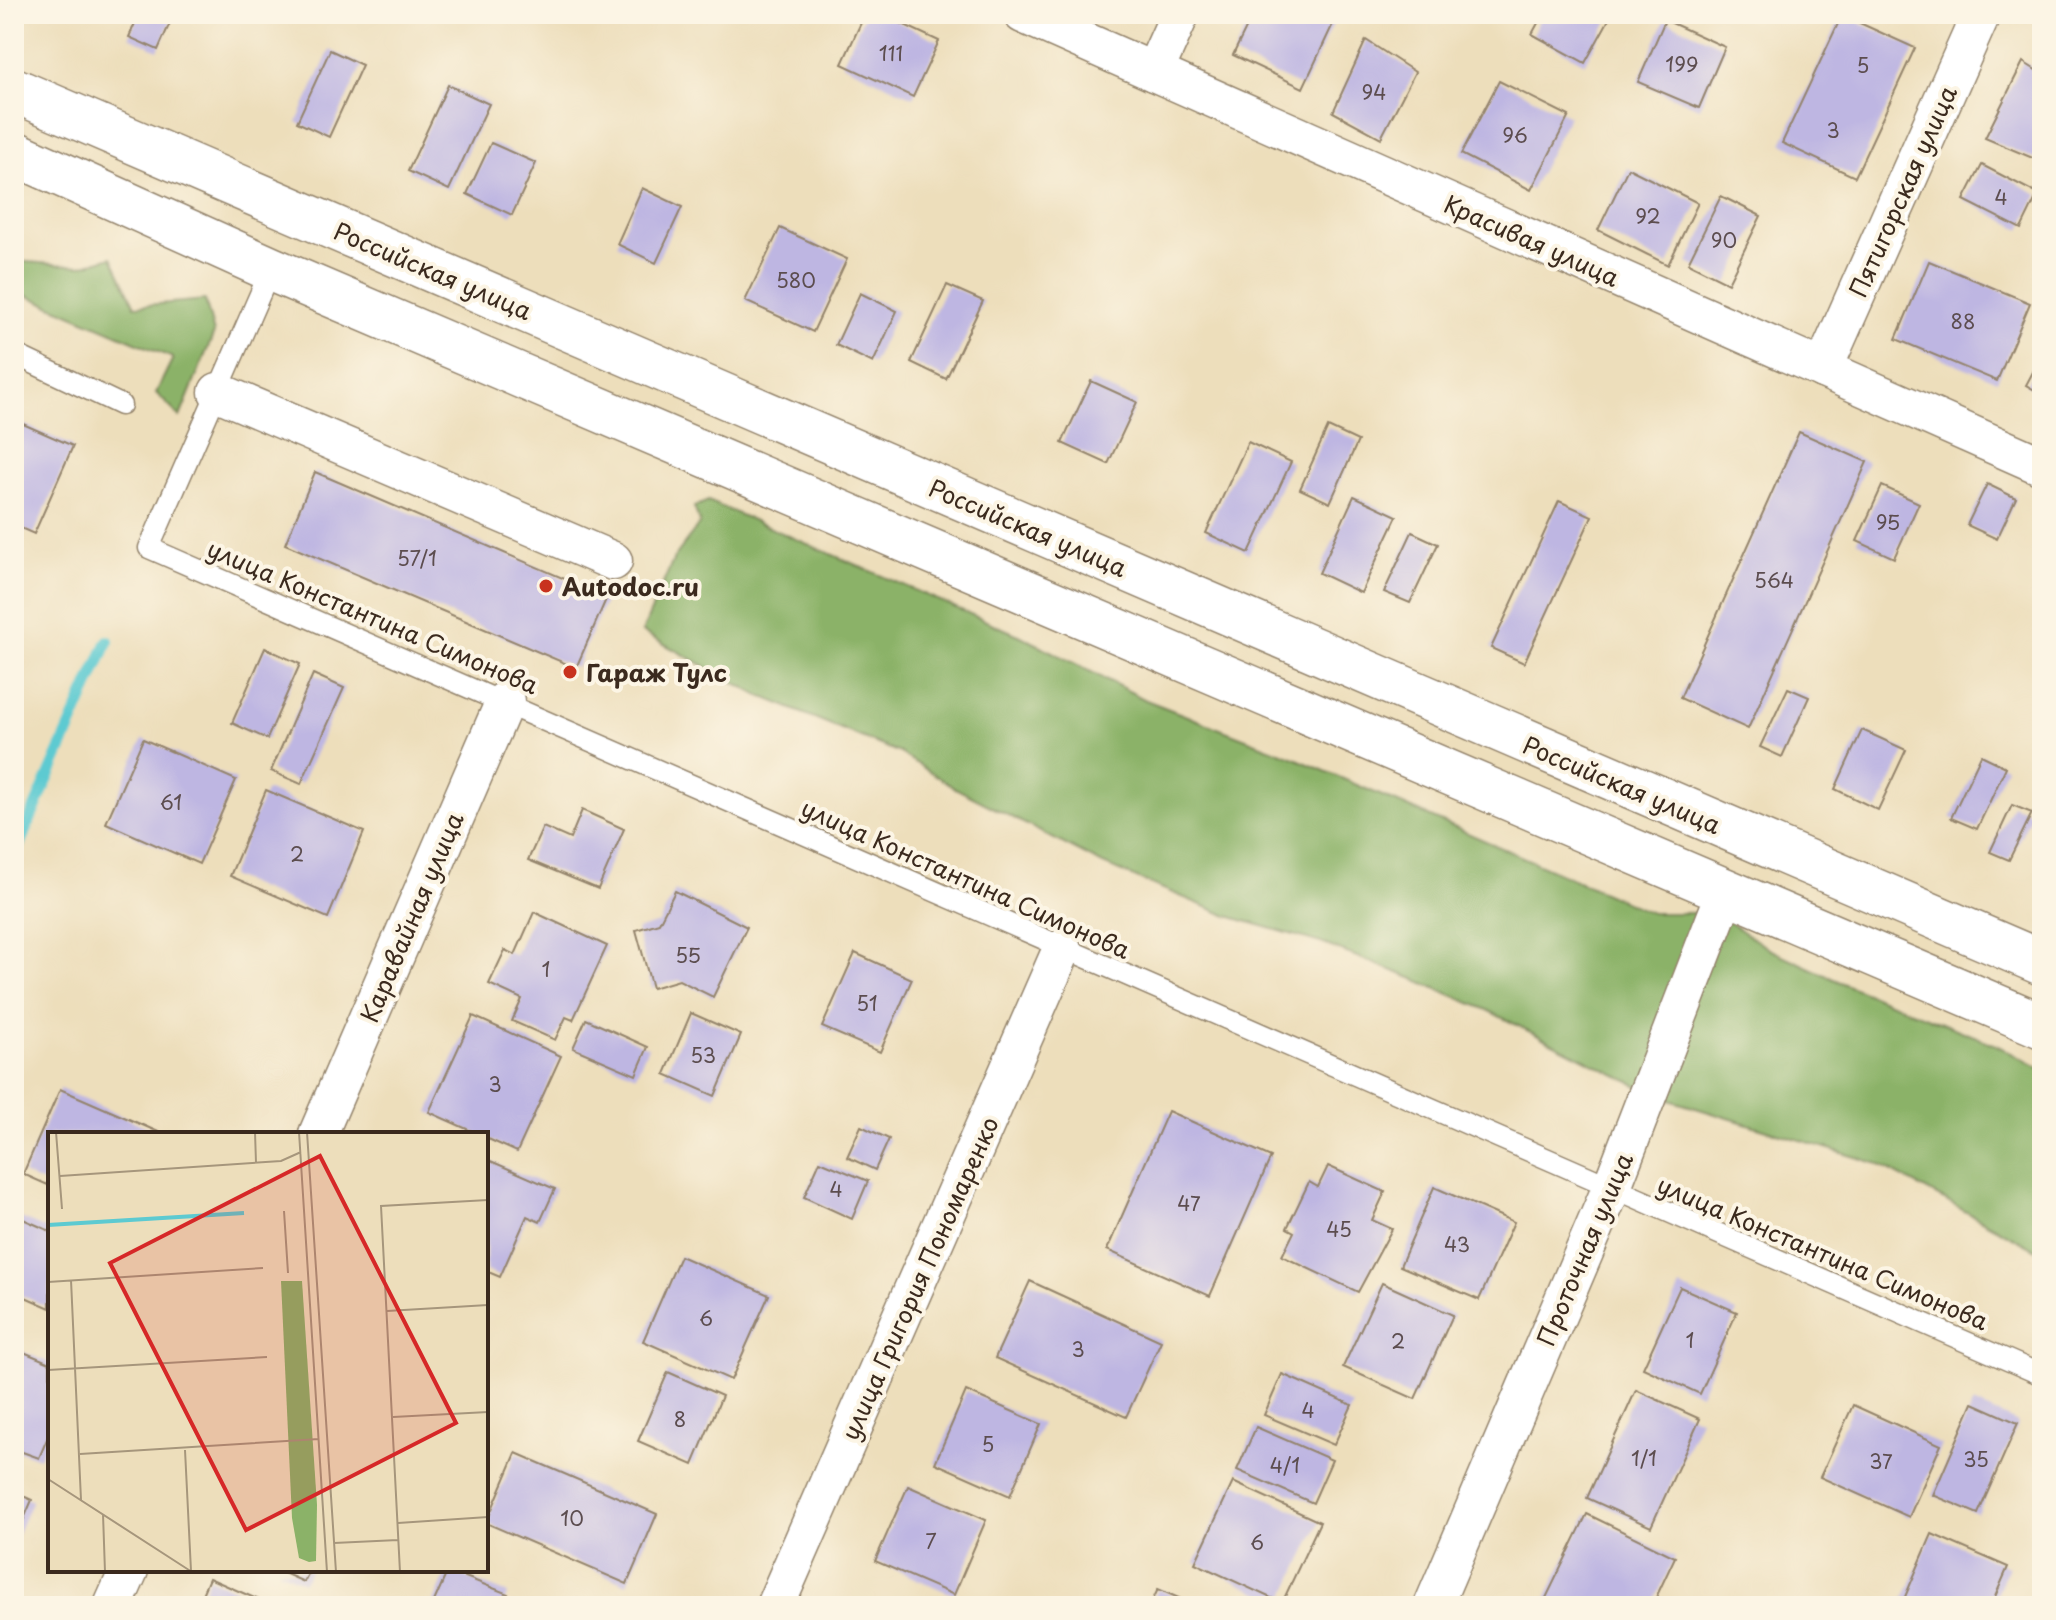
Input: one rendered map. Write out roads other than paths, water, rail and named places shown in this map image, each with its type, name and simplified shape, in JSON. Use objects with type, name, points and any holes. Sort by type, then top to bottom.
[{"type":"main road","name":"Российская улица","points":[[14,90],[2042,963]]},
{"type":"main road","points":[[14,153],[271,269],[2042,1026]]},
{"type":"street","name":"Красивая улица","points":[[1023,14],[2042,466]]},
{"type":"street","points":[[1154,72],[1180,14]]},
{"type":"street","name":"Пятигорская улица","points":[[1823,369],[1981,14]]},
{"type":"street","points":[[218,392],[613,561]]},
{"type":"street","name":"Каравайная улица","points":[[319,1132],[505,701]]},
{"type":"street","name":"Проточная улица","points":[[1433,1606],[1611,1189],[1727,889]]},
{"type":"street","name":"улица Григория Пономаренко","points":[[775,1606],[1062,949]]},
{"type":"street","points":[[113,1606],[128,1572]]},
{"type":"lane","name":"улица Константина Симонова","points":[[271,269],[149,548],[2042,1375]]},
{"type":"lane","points":[[14,354],[121,405]]},
{"type":"waterway","points":[[14,856],[108,641]]},
{"type":"place","name":"Autodoc.ru","points":[[546,586]]},
{"type":"place","name":"Гараж Тулс","points":[[570,672]]}]
